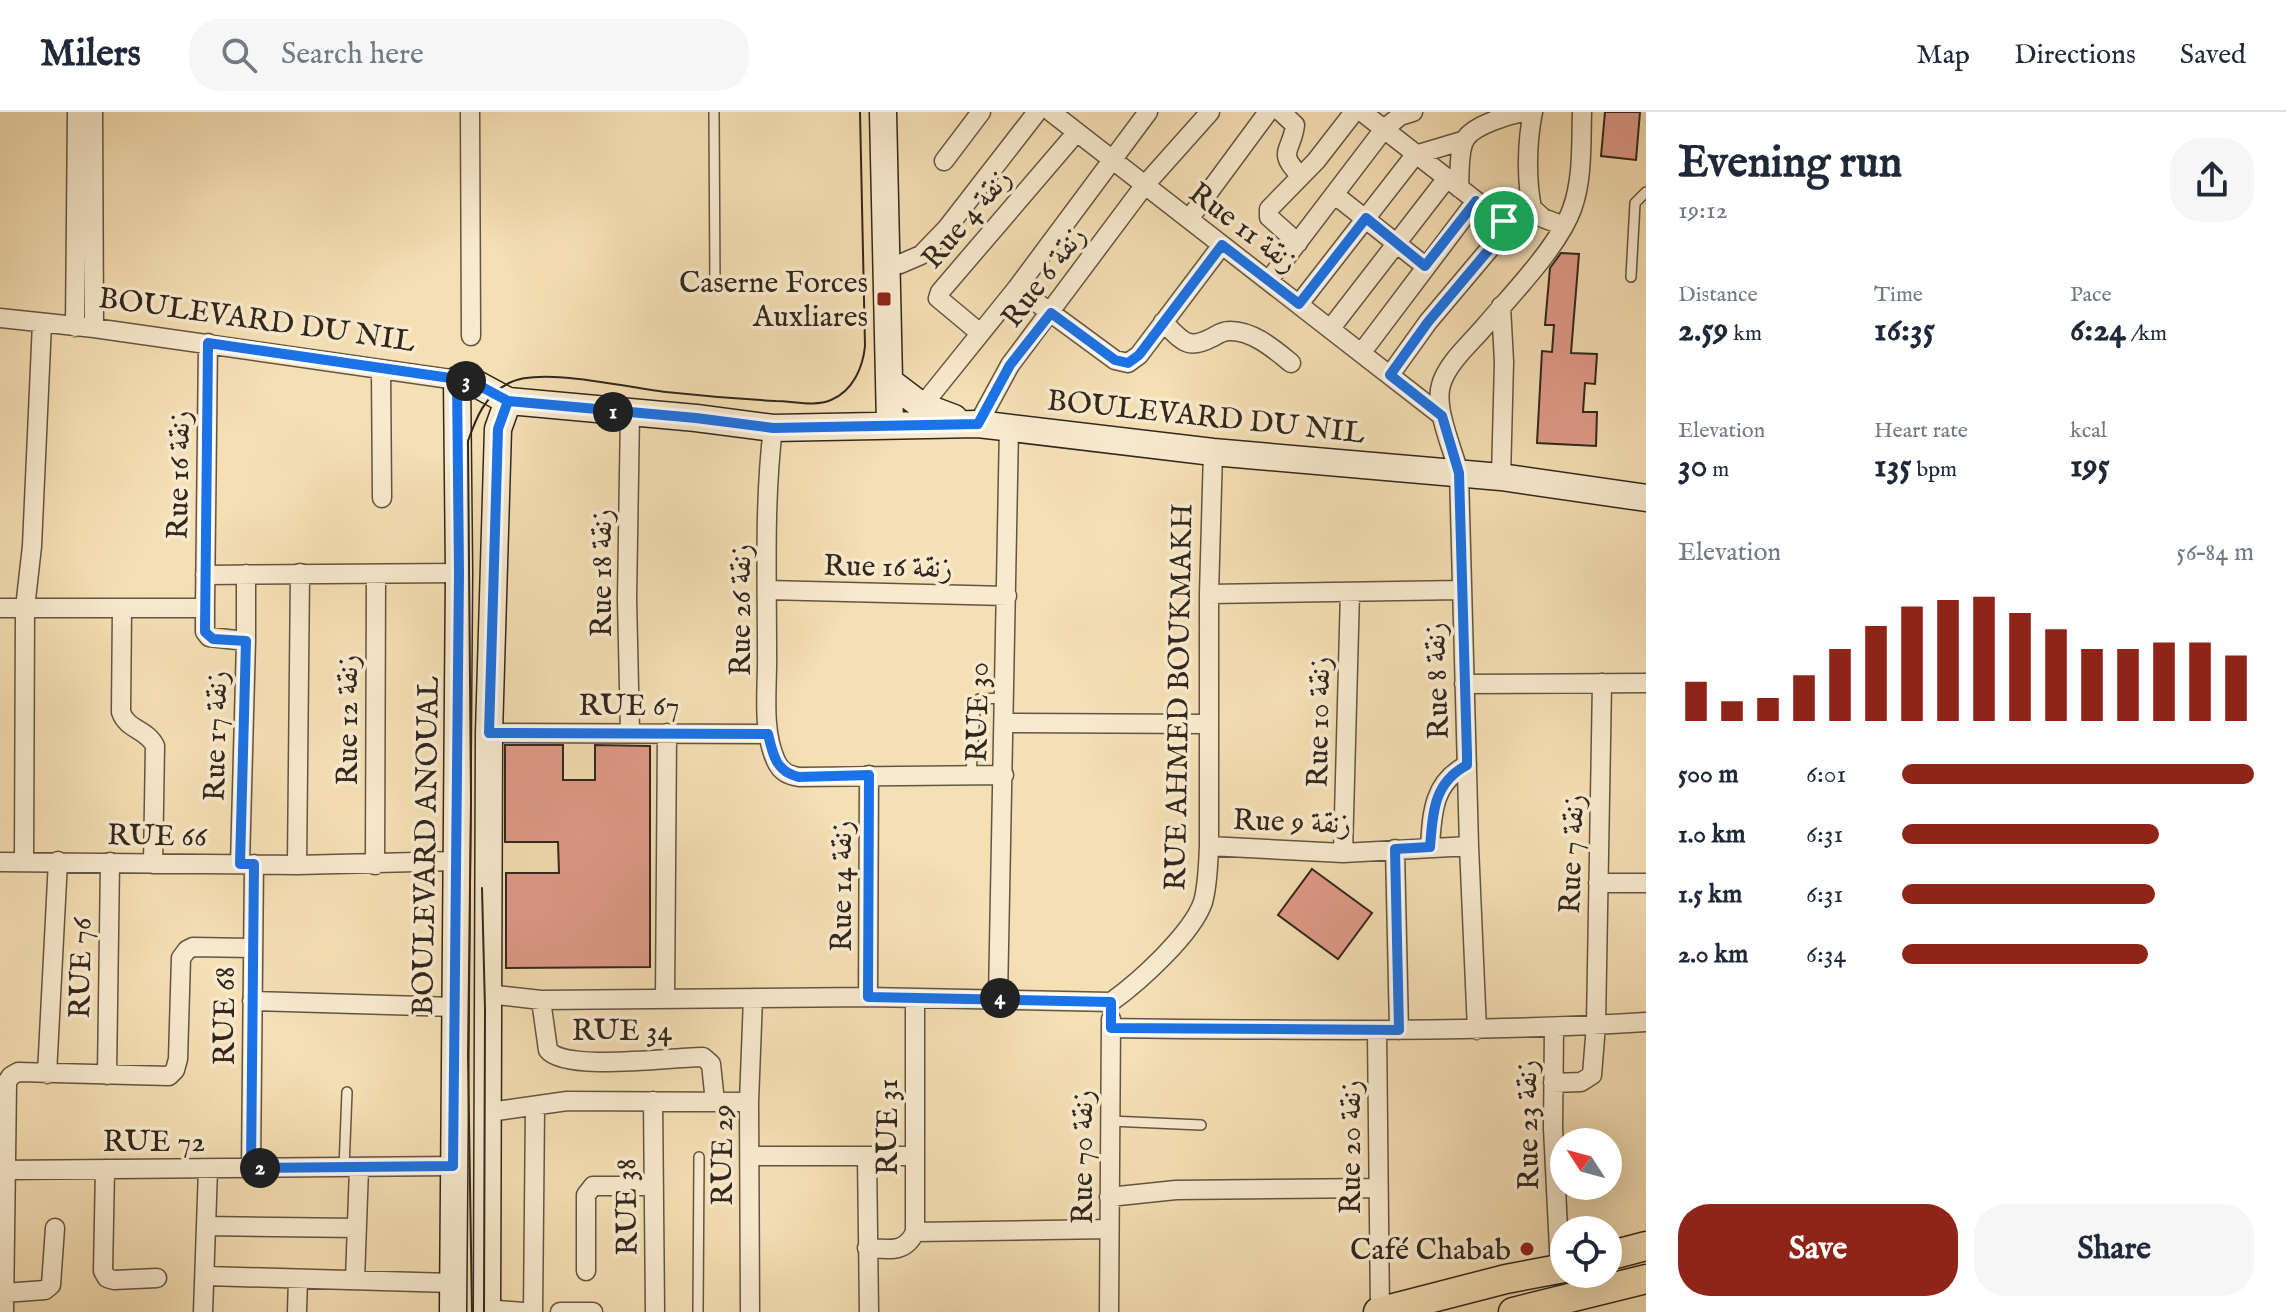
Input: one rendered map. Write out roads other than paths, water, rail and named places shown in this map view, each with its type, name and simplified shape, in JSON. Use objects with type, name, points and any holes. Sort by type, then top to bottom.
[{"type":"main road","points":[[1622,1252],[1646,1246]]},
{"type":"main road","points":[[1379,1312],[1550,1270]]},
{"type":"main road","points":[[1513,1312],[1646,1279]]},
{"type":"street","points":[[77,112],[84,327]]},
{"type":"street","points":[[84,327],[93,112]]},
{"type":"street","points":[[470,112],[471,336]]},
{"type":"street","points":[[883,112],[890,424]]},
{"type":"street","points":[[944,161],[981,112]]},
{"type":"street","points":[[886,262],[900,264],[921,255],[947,228],[1037,112]]},
{"type":"street","name":"Rue 11 زنقة","points":[[1051,112],[1442,416]]},
{"type":"street","points":[[922,406],[1017,288],[1148,112]]},
{"type":"street","name":"Rue 6 زنقة","points":[[978,424],[1010,365],[1144,186],[1210,112]]},
{"type":"street","points":[[1189,219],[1268,112]]},
{"type":"street","points":[[1281,112],[1295,125],[1286,157],[1300,175]]},
{"type":"street","points":[[1298,243],[1268,213],[1316,161],[1354,112]]},
{"type":"street","points":[[1362,112],[1504,224],[1497,240],[1428,322],[1390,375]]},
{"type":"street","points":[[1269,280],[1384,129],[1400,116],[1413,112]]},
{"type":"street","points":[[1299,304],[1415,155],[1465,140],[1494,121],[1523,112]]},
{"type":"street","points":[[1533,112],[1529,188],[1532,208],[1543,218],[1564,226]]},
{"type":"street","points":[[1501,477],[1504,362],[1501,306],[1564,226],[1577,189],[1582,112]]},
{"type":"street","name":"Rue 4 زنقة","points":[[980,333],[938,298],[940,292],[1076,133]]},
{"type":"street","points":[[1331,328],[1395,242],[1453,183],[1465,140]]},
{"type":"street","points":[[1335,195],[1425,266]]},
{"type":"street","points":[[1362,352],[1476,201]]},
{"type":"street","points":[[1499,217],[1532,208]]},
{"type":"street","points":[[1017,288],[1123,363],[1133,360],[1222,245]]},
{"type":"street","name":"Rue 8 زنقة","points":[[1477,1030],[1459,473],[1442,416],[1441,384],[1501,306]]},
{"type":"street","name":"BOULEVARD DU NIL","points":[[0,318],[208,343],[471,381],[508,401],[773,428],[978,424],[1213,452],[1501,477],[1646,498]]},
{"type":"street","points":[[1163,322],[1186,344],[1198,345],[1225,331],[1241,332],[1267,344],[1291,363]]},
{"type":"street","points":[[24,862],[25,608],[32,546],[42,323]]},
{"type":"street","name":"Rue 16 زنقة","points":[[205,608],[208,343]]},
{"type":"street","points":[[381,369],[382,498]]},
{"type":"street","name":"BOULEVARD ANOUAL","points":[[453,1312],[459,573],[457,380]]},
{"type":"street","points":[[889,381],[922,406],[944,416],[978,424]]},
{"type":"street","name":"BOULEVARD ANOUAL","points":[[487,1310],[489,733],[497,438],[508,401]]},
{"type":"street","name":"Rue 18 زنقة","points":[[630,413],[627,599],[630,732]]},
{"type":"street","name":"RUE 30","points":[[998,998],[1009,427]]},
{"type":"street","name":"Rue 26 زنقة","points":[[773,428],[767,590],[768,734],[782,771],[799,777],[869,775]]},
{"type":"street","name":"RUE AHMED BOUKMAKH","points":[[1111,1002],[1143,976],[1196,917],[1206,887],[1213,452]]},
{"type":"street","points":[[297,865],[300,573]]},
{"type":"street","points":[[205,575],[459,573]]},
{"type":"street","points":[[246,574],[246,641]]},
{"type":"street","name":"Rue 12 زنقة","points":[[375,865],[376,575]]},
{"type":"street","name":"Rue 16 زنقة","points":[[767,590],[1007,596]]},
{"type":"street","points":[[1209,594],[1461,590]]},
{"type":"street","name":"Rue 10 زنقة","points":[[1343,853],[1350,592]]},
{"type":"street","points":[[0,608],[205,608]]},
{"type":"street","name":"Rue 17 زنقة","points":[[205,608],[205,632],[209,637],[246,641],[247,864]]},
{"type":"street","points":[[122,609],[121,712],[127,724],[147,735],[155,746],[153,864]]},
{"type":"street","name":"Rue 7 زنقة","points":[[1553,1083],[1590,1079],[1596,1025],[1602,683]]},
{"type":"street","points":[[1464,684],[1646,683]]},
{"type":"street","points":[[1005,723],[1208,724]]},
{"type":"street","name":"RUE 67","points":[[489,733],[768,734]]},
{"type":"street","points":[[665,999],[667,733]]},
{"type":"street","points":[[1430,847],[1436,797],[1447,779],[1467,765]]},
{"type":"street","points":[[869,775],[1004,775]]},
{"type":"street","name":"Rue 14 زنقة","points":[[868,997],[869,775]]},
{"type":"street","name":"Rue 9 زنقة","points":[[1209,846],[1343,853],[1469,846]]},
{"type":"street","points":[[1395,849],[1399,1030]]},
{"type":"street","points":[[47,1074],[58,861]]},
{"type":"street","name":"RUE 66","points":[[0,862],[375,865],[456,861]]},
{"type":"street","name":"RUE 76","points":[[107,1075],[110,862]]},
{"type":"street","name":"RUE 68","points":[[247,864],[252,948],[251,1168]]},
{"type":"street","points":[[1598,883],[1646,883]]},
{"type":"street","points":[[4,1312],[2,1170],[7,1082],[11,1076],[18,1072],[169,1076],[175,1070],[178,1059],[181,958],[193,947],[252,948]]},
{"type":"street","points":[[488,994],[541,1000],[868,997],[1111,1002]]},
{"type":"street","name":"RUE 29","points":[[750,1312],[749,1102],[753,998]]},
{"type":"street","name":"RUE 31","points":[[915,998],[915,1232]]},
{"type":"street","name":"RUE 34","points":[[541,1000],[548,1050],[559,1060],[601,1062],[703,1057],[711,1064],[715,1102]]},
{"type":"street","points":[[252,1001],[455,1007]]},
{"type":"street","name":"Rue 70 زنقة","points":[[1109,1312],[1111,1002]]},
{"type":"street","points":[[1111,1028],[1477,1030],[1646,1022]]},
{"type":"street","name":"Rue 23 زنقة","points":[[1554,1028],[1553,1083],[1559,1216]]},
{"type":"street","name":"Rue 20 زنقة","points":[[1377,1031],[1379,1312]]},
{"type":"street","points":[[489,1112],[567,1101],[749,1102]]},
{"type":"street","name":"RUE 38","points":[[653,1101],[655,1312]]},
{"type":"street","points":[[533,1312],[535,1107]]},
{"type":"street","points":[[750,1156],[915,1156]]},
{"type":"street","points":[[867,1156],[869,1312]]},
{"type":"street","name":"RUE 72","points":[[2,1170],[453,1166]]},
{"type":"street","points":[[351,1168],[357,1228],[355,1280]]},
{"type":"street","points":[[105,1169],[103,1271],[107,1278],[114,1280],[157,1278]]},
{"type":"street","points":[[203,1312],[208,1169]]},
{"type":"street","points":[[586,1271],[586,1195],[593,1186],[654,1186]]},
{"type":"street","points":[[1109,1197],[1176,1190],[1378,1188]]},
{"type":"street","points":[[207,1226],[357,1228]]},
{"type":"street","points":[[4,1293],[45,1290],[51,1285],[55,1228]]},
{"type":"street","points":[[867,1248],[899,1249],[905,1247],[915,1232],[1109,1229]]},
{"type":"street","points":[[206,1276],[452,1283]]},
{"type":"street","points":[[297,1312],[298,1279]]},
{"type":"street","points":[[487,1310],[523,1312]]},
{"type":"street","points":[[560,1312],[593,1312]]},
{"type":"lane","points":[[714,112],[715,289]]},
{"type":"lane","points":[[1631,277],[1635,203],[1646,192]]},
{"type":"lane","points":[[971,775],[975,708],[979,699],[1005,698]]},
{"type":"lane","points":[[347,1092],[351,1168]]},
{"type":"lane","points":[[1110,1121],[1201,1125]]},
{"type":"lane","points":[[698,1312],[699,1157]]},
{"type":"tram line","points":[[472,1312],[468,1056],[471,800],[468,441],[478,416],[494,394],[523,378],[563,377],[666,392],[804,403],[831,400],[845,391],[859,370],[865,346],[860,112]]},
{"type":"tram line","points":[[482,888],[485,1009],[484,1312]]},
{"type":"place","name":"Caserne Forces Auxliares","points":[[884,299]]},
{"type":"place","name":"Café Chabab","points":[[1527,1249]]}]
